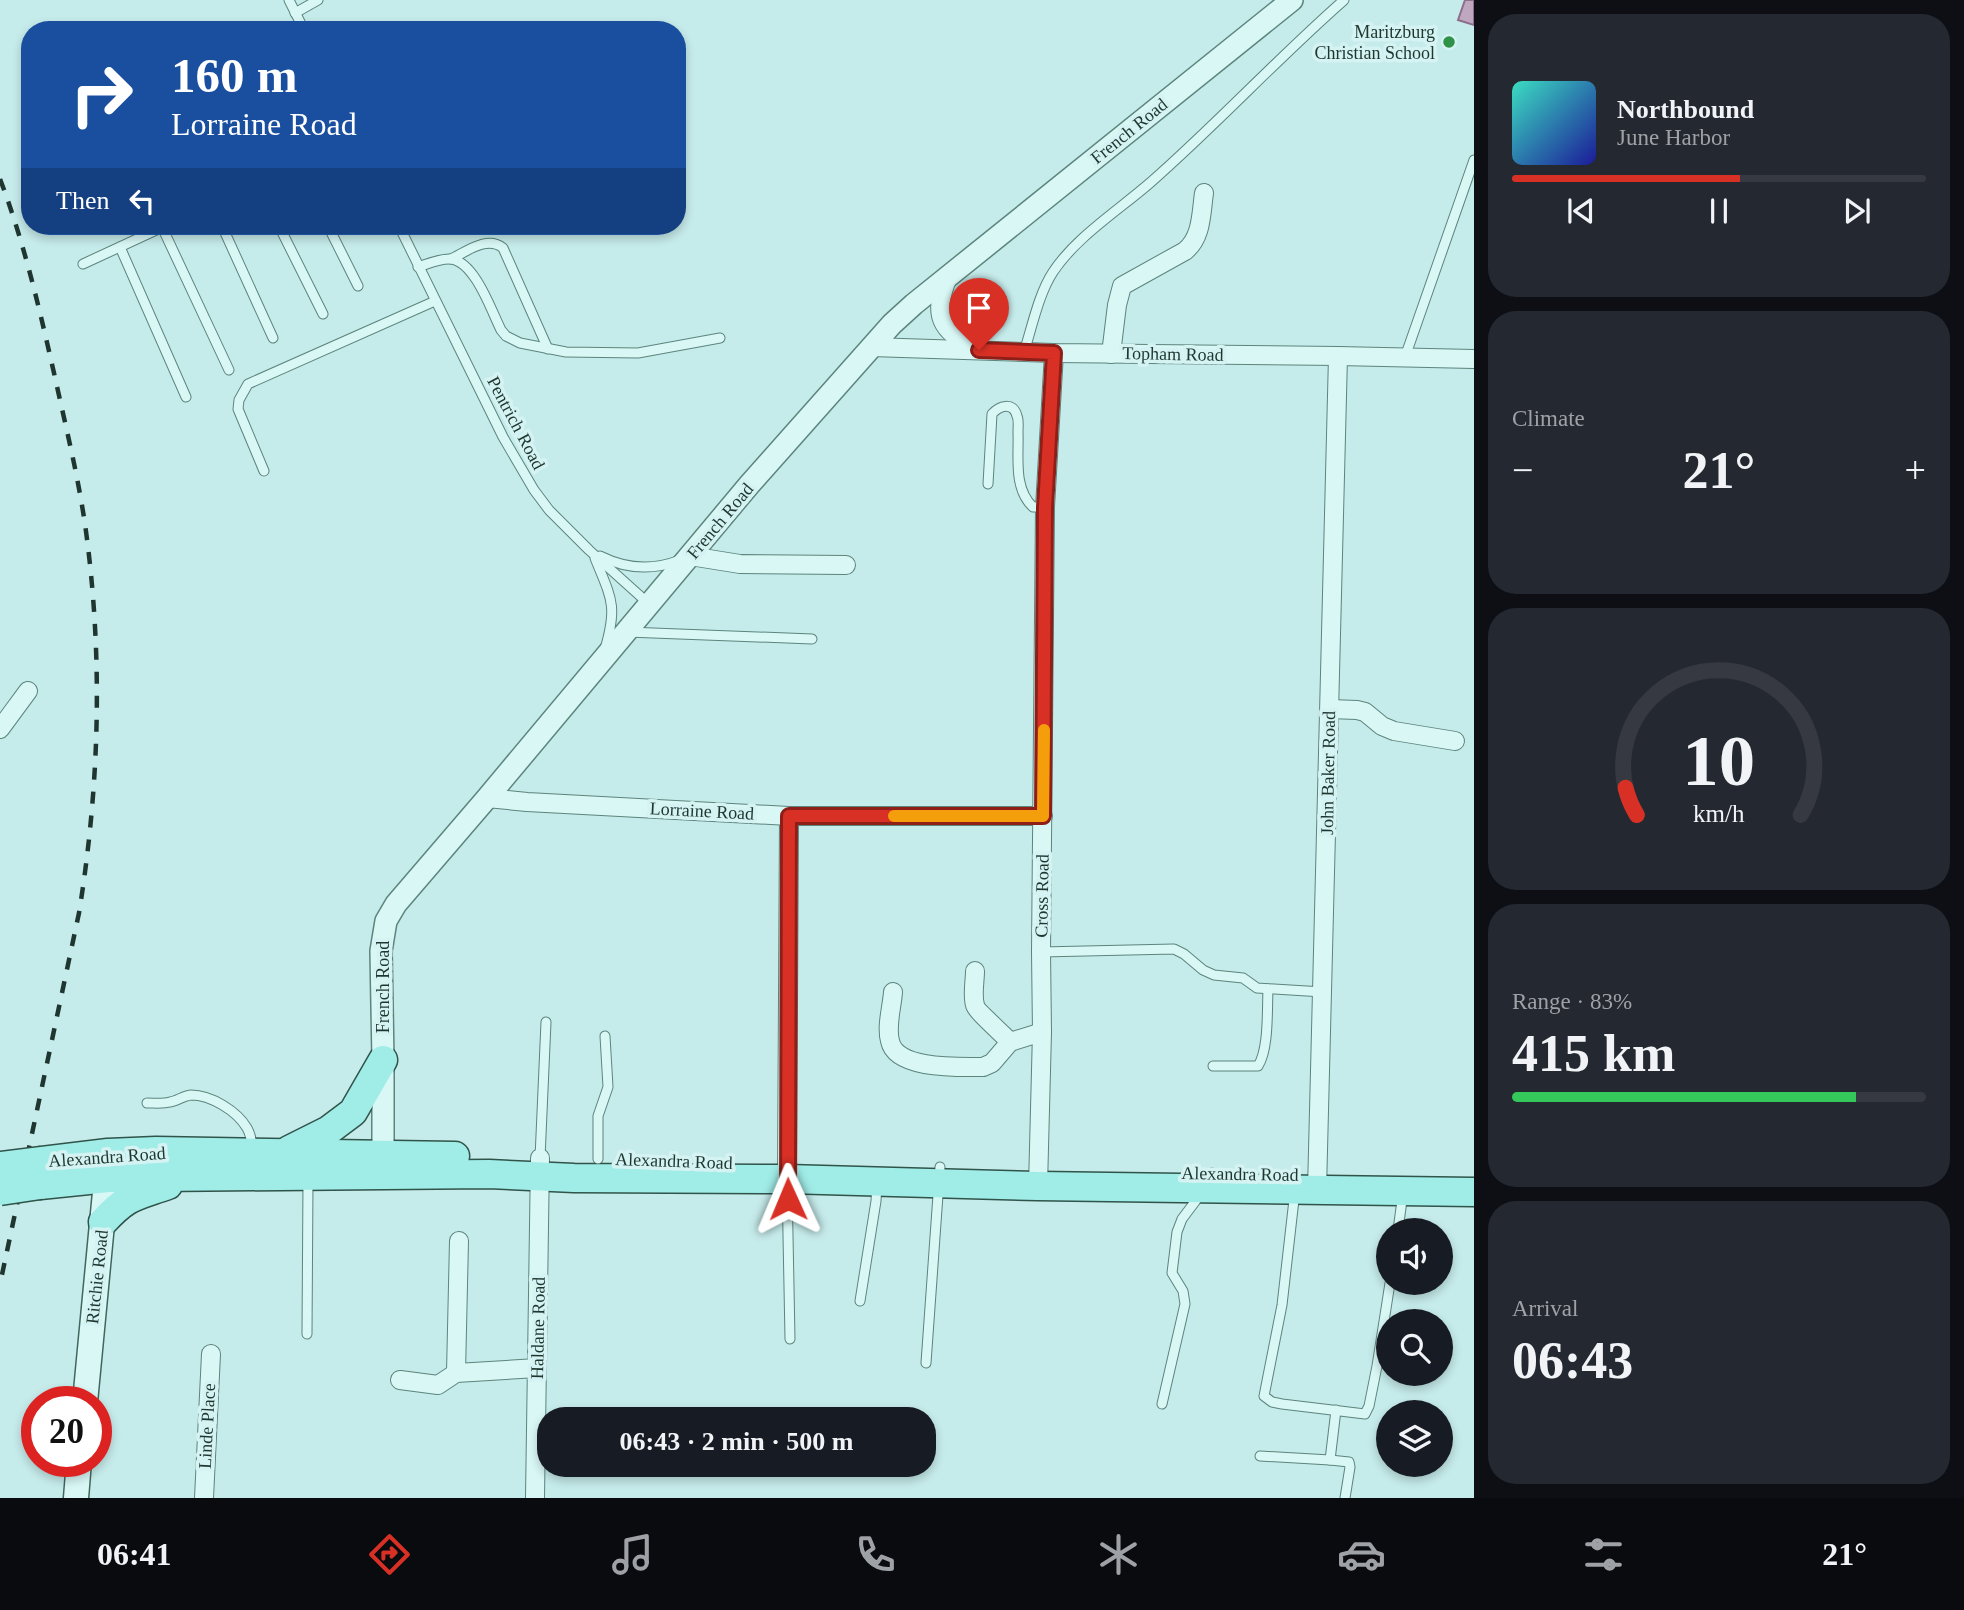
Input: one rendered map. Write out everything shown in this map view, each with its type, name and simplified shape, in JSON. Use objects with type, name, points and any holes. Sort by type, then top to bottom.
[{"type":"main road","points":[[284,1152],[322,1134],[353,1112],[383,1060]]},
{"type":"main road","name":"Alexandra Road","points":[[0,1166],[41,1173],[252,1152],[284,1152],[383,1164],[540,1167],[598,1159],[787,1171],[1037,1178],[1136,1171],[1208,1180],[1404,1191],[1474,1192]]},
{"type":"main road","name":"Alexandra Road","points":[[108,1166],[186,1176],[308,1176],[383,1164]]},
{"type":"main road","name":"Ritchie Road","points":[[87,1386],[108,1166]]},
{"type":"main road","name":"Alexandra Road","points":[[540,1167],[574,1178],[787,1171],[877,1182],[940,1175]]},
{"type":"main road","name":"Alexandra Road","points":[[0,1191],[41,1173]]},
{"type":"main road","points":[[103,1222],[130,1197],[166,1186],[186,1176]]},
{"type":"main road","name":"Alexandra Road","points":[[1310,1185],[1474,1178]]},
{"type":"main road","points":[[76,1498],[78,1477]]},
{"type":"street","name":"French Road","points":[[383,1164],[381,951],[386,921],[396,904],[749,485],[914,304],[1292,0]]},
{"type":"street","points":[[1111,354],[1122,286],[1193,244],[1197,238],[1204,194]]},
{"type":"street","points":[[948,277],[939,300],[943,322],[956,337],[979,350]]},
{"type":"street","name":"Topham Road","points":[[872,347],[1054,353],[1474,359]]},
{"type":"street","name":"Cross Road","points":[[1037,1178],[1042,1032],[1045,507],[1054,353]]},
{"type":"street","name":"John Baker Road","points":[[1310,1185],[1323,992],[1338,356]]},
{"type":"street","points":[[690,556],[740,564],[846,565]]},
{"type":"street","points":[[0,729],[28,691]]},
{"type":"street","points":[[1330,709],[1365,712],[1382,726],[1394,731],[1455,741]]},
{"type":"street","name":"Lorraine Road","points":[[487,798],[789,816],[1043,816]]},
{"type":"street","points":[[787,1171],[789,816]]},
{"type":"street","points":[[975,971],[974,1004],[1010,1042]]},
{"type":"street","points":[[893,992],[889,1038],[894,1052],[900,1057],[921,1064],[983,1067],[992,1063],[1010,1042],[1042,1032]]},
{"type":"street","name":"Haldane Road","points":[[535,1498],[540,1167]]},
{"type":"street","points":[[456,1373],[460,1241]]},
{"type":"street","name":"Linde Place","points":[[204,1498],[211,1354]]},
{"type":"street","points":[[400,1380],[438,1385],[456,1373],[537,1367]]},
{"type":"lane","points":[[289,0],[299,21]]},
{"type":"lane","points":[[295,13],[318,0]]},
{"type":"lane","points":[[1024,352],[1045,287],[1052,272],[1064,258],[1080,241],[1151,182],[1345,0]]},
{"type":"lane","points":[[1405,357],[1474,160]]},
{"type":"lane","points":[[83,264],[146,235]]},
{"type":"lane","points":[[167,235],[229,370]]},
{"type":"lane","points":[[226,235],[273,338]]},
{"type":"lane","points":[[284,235],[323,314]]},
{"type":"lane","points":[[332,235],[358,286]]},
{"type":"lane","name":"Pentrich Road","points":[[403,235],[520,467],[549,510],[591,553],[649,604]]},
{"type":"lane","points":[[418,267],[451,259],[485,243],[493,243],[503,248],[548,349]]},
{"type":"lane","points":[[120,247],[186,397]]},
{"type":"lane","points":[[451,259],[466,266],[474,276],[500,330],[520,343],[566,352],[638,354],[720,338]]},
{"type":"lane","points":[[264,471],[238,409],[239,400],[248,384],[435,301]]},
{"type":"lane","points":[[988,484],[992,414],[999,407],[1007,406],[1013,408],[1018,416],[1018,470],[1026,500],[1033,507],[1045,507]]},
{"type":"lane","points":[[591,553],[624,566],[639,568],[670,564],[690,556]]},
{"type":"lane","points":[[591,553],[612,599],[611,627],[600,664]]},
{"type":"lane","points":[[626,632],[812,639]]},
{"type":"lane","points":[[1041,952],[1174,949],[1203,970],[1214,975],[1243,978],[1257,988],[1323,992]]},
{"type":"lane","points":[[1213,1066],[1258,1066],[1262,1061],[1268,989]]},
{"type":"lane","points":[[540,1167],[546,1022]]},
{"type":"lane","points":[[598,1159],[598,1116],[608,1087],[605,1036]]},
{"type":"lane","points":[[147,1103],[171,1102],[188,1095],[201,1096],[220,1104],[247,1127],[251,1136],[252,1152]]},
{"type":"lane","points":[[787,1171],[790,1339]]},
{"type":"lane","points":[[926,1363],[940,1175]]},
{"type":"lane","points":[[307,1334],[308,1176]]},
{"type":"lane","points":[[1162,1404],[1185,1304],[1183,1291],[1172,1273],[1177,1232],[1182,1219],[1208,1180]]},
{"type":"lane","points":[[860,1301],[877,1182]]},
{"type":"lane","points":[[1310,1185],[1264,1396],[1272,1402],[1282,1404],[1364,1414],[1369,1406],[1388,1295]]},
{"type":"lane","points":[[1400,1218],[1404,1191]]},
{"type":"lane","points":[[1330,1460],[1336,1410]]},
{"type":"lane","points":[[1260,1456],[1349,1462],[1345,1498]]},
{"type":"shaded area","points":[[1465,0],[1474,0],[1474,25],[1458,20]]},
{"type":"railway","points":[[0,179],[30,275],[77,476],[92,586],[97,680],[95,773],[79,913],[0,1284]]},
{"type":"slow traffic","points":[[894,816],[1043,816],[1044,730]]},
{"type":"place","name":"Maritzburg Christian School","points":[[1449,42]]},
{"type":"route","points":[[788,1199],[789,816],[1043,816],[1045,507],[1054,353],[979,350]]}]
